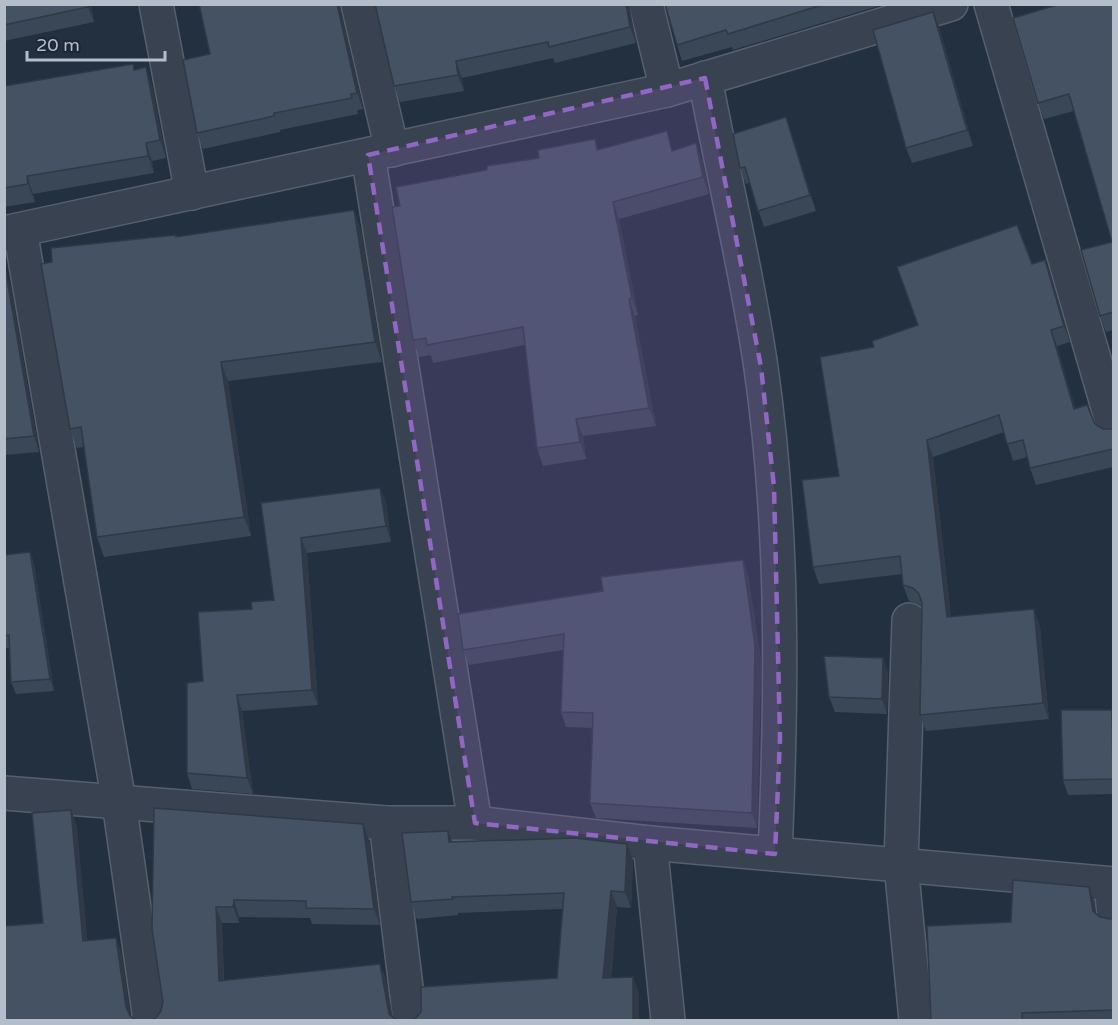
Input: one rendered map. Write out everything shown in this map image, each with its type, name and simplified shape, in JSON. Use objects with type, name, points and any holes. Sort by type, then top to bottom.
[{"type":"street","points":[[156,4],[192,193]]},
{"type":"street","points":[[358,4],[475,823]]},
{"type":"street","points":[[646,4],[667,90]]},
{"type":"street","points":[[150,1020],[119,802],[12,232],[667,90],[951,4]]},
{"type":"street","points":[[991,4],[1113,428]]},
{"type":"street","points":[[705,78],[761,367],[774,487],[780,738],[775,854]]},
{"type":"street","points":[[909,620],[901,864],[916,1020]]},
{"type":"street","points":[[4,793],[387,823],[475,823],[650,843],[901,864],[1112,894]]},
{"type":"street","points":[[387,823],[410,1020]]},
{"type":"street","points":[[650,843],[668,1020]]},
{"type":"highlighted area","points":[[705,78],[761,367],[774,487],[780,738],[775,854],[475,823],[368,155]]},
{"type":"building","points":[[4,4],[88,4],[88,7],[4,25]]},
{"type":"building","points":[[199,4],[337,4],[357,93],[351,94],[352,98],[274,113],[274,116],[197,133],[183,60],[210,54]]},
{"type":"building","points":[[375,4],[626,4],[630,27],[549,47],[548,42],[456,61],[458,75],[394,86]]},
{"type":"building","points":[[665,4],[825,4],[728,34],[726,30],[677,45]]},
{"type":"building","points":[[1060,4],[1113,4],[1113,312],[1100,316],[1081,250],[1112,242],[1069,94],[1038,103],[1013,18]]},
{"type":"building","points":[[933,12],[967,130],[906,148],[873,30]]},
{"type":"building","points":[[133,64],[134,70],[146,67],[160,140],[146,143],[148,156],[27,176],[28,184],[4,188],[4,86]]},
{"type":"building","points":[[786,117],[810,195],[758,211],[745,167],[740,168],[733,134]]},
{"type":"building","points":[[667,131],[672,151],[696,143],[703,177],[613,202],[632,298],[629,299],[649,408],[576,419],[580,442],[537,448],[523,327],[427,345],[426,338],[413,340],[392,207],[400,206],[396,187],[487,170],[487,166],[539,158],[538,150],[595,139],[597,150]]},
{"type":"building","points":[[354,210],[375,342],[221,362],[244,517],[97,537],[81,427],[70,429],[41,264],[52,262],[51,248],[176,235],[176,237]]},
{"type":"building","points":[[1017,225],[1032,264],[1045,260],[1064,326],[1051,330],[1074,409],[1087,405],[1095,424],[1103,429],[1113,429],[1113,449],[1030,468],[1023,440],[1007,444],[999,415],[927,440],[947,617],[1034,609],[1043,703],[920,715],[922,603],[919,594],[913,588],[903,585],[900,556],[813,567],[802,480],[839,476],[820,357],[874,347],[872,341],[918,325],[897,267]]},
{"type":"building","points":[[6,273],[34,436],[4,439],[4,274]]},
{"type":"building","points":[[380,488],[386,526],[301,538],[312,690],[237,695],[247,778],[187,773],[187,683],[203,681],[198,612],[252,609],[251,602],[274,600],[261,503]]},
{"type":"building","points":[[30,552],[50,679],[11,682],[9,635],[4,636],[4,555]]},
{"type":"building","points":[[743,560],[755,646],[752,813],[590,803],[593,713],[561,712],[564,634],[463,650],[458,614],[603,591],[601,577]]},
{"type":"building","points":[[824,656],[883,658],[882,699],[829,697]]},
{"type":"building","points":[[1061,710],[1112,710],[1113,779],[1063,780]]},
{"type":"building","points":[[154,808],[363,824],[374,909],[306,908],[306,901],[234,900],[233,907],[216,907],[219,981],[380,964],[389,1014],[396,1020],[151,1020],[156,1018],[161,1011],[163,1002],[152,929]]},
{"type":"building","points":[[71,810],[83,941],[116,938],[126,1007],[130,1016],[136,1020],[4,1020],[4,926],[43,923],[32,813]]},
{"type":"building","points":[[448,831],[449,842],[575,838],[627,844],[625,892],[611,891],[603,978],[633,977],[633,1020],[411,1020],[421,1012],[421,987],[557,978],[564,893],[452,897],[453,899],[411,902],[402,833]]},
{"type":"building","points":[[1013,880],[1089,887],[1093,911],[1100,917],[1113,918],[1113,1010],[1022,1013],[1022,1020],[931,1020],[927,926],[1011,922]]}]
